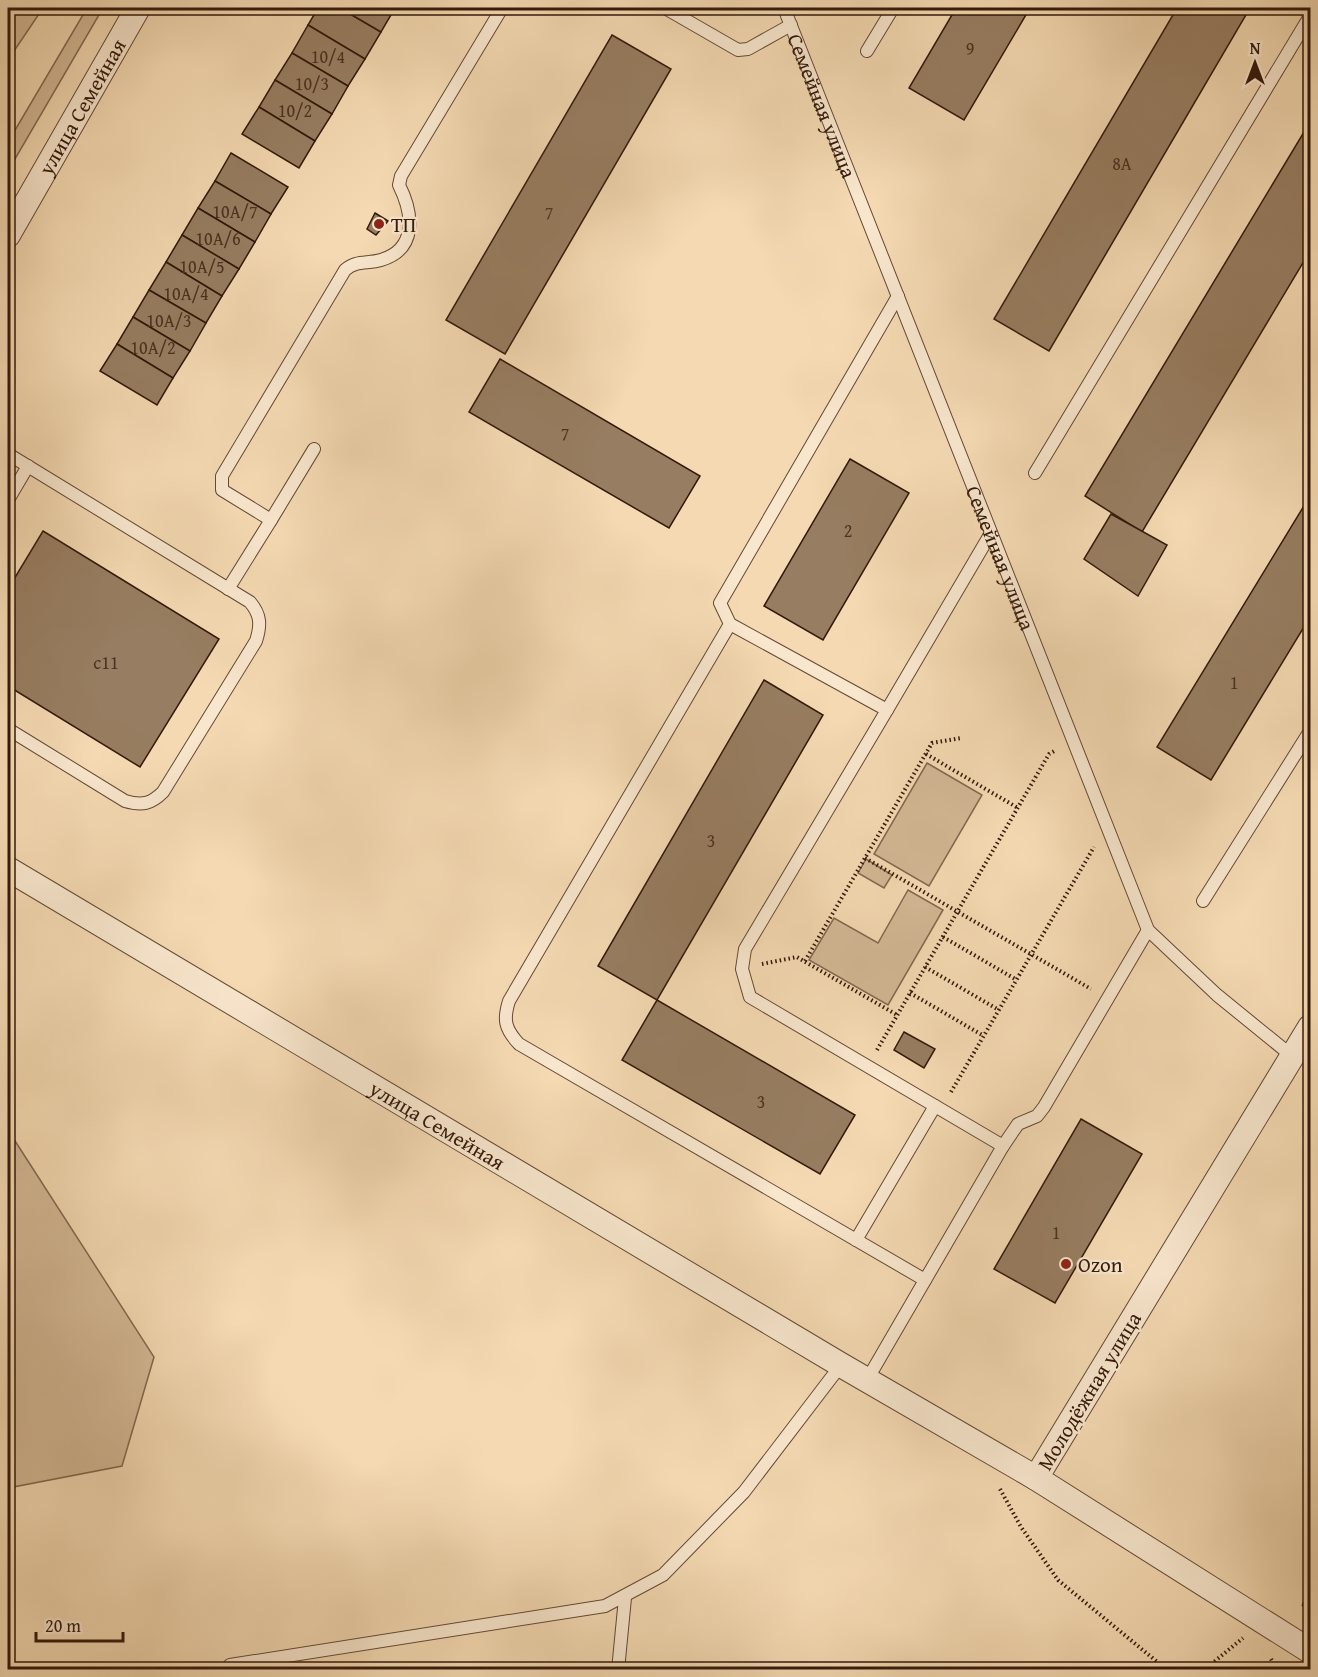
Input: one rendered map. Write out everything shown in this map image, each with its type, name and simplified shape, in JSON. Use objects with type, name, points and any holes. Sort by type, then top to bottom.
[{"type":"street","name":"улица Семейная","points":[[8,235],[138,8]]},
{"type":"street","name":"улица Семейная","points":[[8,869],[867,1380]]},
{"type":"street","name":"Молодёжная улица","points":[[1311,1027],[1036,1478],[1311,1651]]},
{"type":"street","points":[[867,1380],[1036,1478]]},
{"type":"lane","points":[[271,520],[222,490],[222,476],[345,270],[351,264],[384,260],[401,246],[411,221],[410,208],[399,185],[401,176],[501,8]]},
{"type":"lane","points":[[664,8],[738,50],[748,49],[791,26]]},
{"type":"lane","name":"Семейная улица","points":[[784,8],[1148,930],[1217,995],[1292,1056]]},
{"type":"lane","points":[[867,51],[893,8]]},
{"type":"lane","points":[[1035,473],[1311,16]]},
{"type":"lane","points":[[887,710],[730,624],[720,603],[898,296]]},
{"type":"lane","points":[[228,589],[314,449]]},
{"type":"lane","points":[[8,455],[250,602],[259,612],[260,629],[256,641],[163,792],[153,801],[138,805],[125,801],[8,729]]},
{"type":"lane","points":[[8,500],[28,466]]},
{"type":"lane","points":[[991,533],[745,949],[742,969],[750,997],[1003,1146]]},
{"type":"lane","points":[[730,624],[509,1001],[504,1017],[507,1032],[519,1044],[925,1280]]},
{"type":"lane","points":[[1203,901],[1311,731]]},
{"type":"lane","points":[[867,1380],[1003,1146],[1018,1124],[1037,1116],[1044,1107],[1148,930]]},
{"type":"lane","points":[[856,1240],[938,1108]]},
{"type":"lane","points":[[225,1670],[230,1665],[605,1606],[625,1598],[663,1575],[744,1492],[841,1365]]},
{"type":"lane","points":[[618,1670],[625,1598]]},
{"type":"path","points":[[804,961],[932,743],[961,738]]},
{"type":"path","points":[[868,1066],[1049,754],[1073,740]]},
{"type":"path","points":[[926,754],[1018,808]]},
{"type":"path","points":[[938,1108],[984,1036],[1106,826]]},
{"type":"path","points":[[865,858],[1107,999]]},
{"type":"path","points":[[943,937],[1017,980]]},
{"type":"path","points":[[742,969],[797,957],[897,1015]]},
{"type":"path","points":[[925,967],[999,1010]]},
{"type":"path","points":[[910,993],[984,1036]]},
{"type":"path","points":[[998,1486],[1021,1527],[1058,1580],[1167,1670]]},
{"type":"path","points":[[1302,1604],[1311,1606]]},
{"type":"path","points":[[1203,1670],[1248,1634]]},
{"type":"path","points":[[1268,1654],[1277,1670]]},
{"type":"shaded area","points":[[8,8],[43,8],[8,60]]},
{"type":"shaded area","points":[[87,8],[103,8],[8,171],[8,142]]},
{"type":"shaded area","points":[[927,763],[982,795],[929,886],[874,854]]},
{"type":"shaded area","points":[[866,859],[892,875],[884,888],[858,873]]},
{"type":"shaded area","points":[[908,890],[943,910],[888,1005],[809,960],[834,918],[878,943]]},
{"type":"shaded area","points":[[8,1130],[154,1357],[122,1466],[8,1488]]},
{"type":"building","points":[[318,8],[340,8],[381,32],[365,59],[308,25]]},
{"type":"building","points":[[340,8],[395,8],[381,32]]},
{"type":"building","points":[[956,8],[1030,8],[964,120],[909,88]]},
{"type":"building","points":[[1177,8],[1250,8],[1049,351],[994,319]]},
{"type":"building","points":[[308,25],[365,59],[348,86],[292,53]]},
{"type":"building","points":[[612,35],[671,69],[505,354],[446,320]]},
{"type":"building","points":[[292,53],[348,86],[332,114],[275,80]]},
{"type":"building","points":[[275,80],[332,114],[315,141],[259,107]]},
{"type":"building","points":[[259,107],[315,141],[299,168],[242,134]]},
{"type":"building","points":[[1310,122],[1310,251],[1142,532],[1085,496]]},
{"type":"building","points":[[231,153],[288,187],[271,214],[215,181]]},
{"type":"building","points":[[215,181],[271,214],[255,242],[198,208]]},
{"type":"building","points":[[198,208],[255,242],[239,269],[182,235]]},
{"type":"building","name":"ТП","points":[[375,213],[388,221],[376,235],[367,229]]},
{"type":"building","points":[[182,235],[239,269],[222,296],[166,262]]},
{"type":"building","points":[[166,262],[222,296],[206,323],[149,290]]},
{"type":"building","points":[[149,290],[206,323],[190,351],[133,317]]},
{"type":"building","points":[[133,317],[190,351],[173,378],[117,344]]},
{"type":"building","points":[[117,344],[173,378],[157,405],[100,371]]},
{"type":"building","points":[[500,359],[700,476],[669,528],[469,412]]},
{"type":"building","points":[[850,459],[909,493],[823,640],[764,606]]},
{"type":"building","points":[[1310,496],[1310,617],[1211,780],[1157,747]]},
{"type":"building","points":[[1111,514],[1167,545],[1138,596],[1084,559]]},
{"type":"building","points":[[43,531],[219,639],[140,767],[8,686],[8,589]]},
{"type":"building","points":[[764,680],[823,715],[657,1000],[598,966]]},
{"type":"building","points":[[657,1000],[855,1115],[820,1174],[622,1060]]},
{"type":"building","points":[[904,1032],[935,1049],[924,1068],[894,1050]]},
{"type":"building","points":[[1081,1119],[1142,1154],[1055,1303],[994,1269]]},
{"type":"place","name":"ТП","points":[[379,224]]},
{"type":"place","name":"Ozon","points":[[1066,1264]]}]
